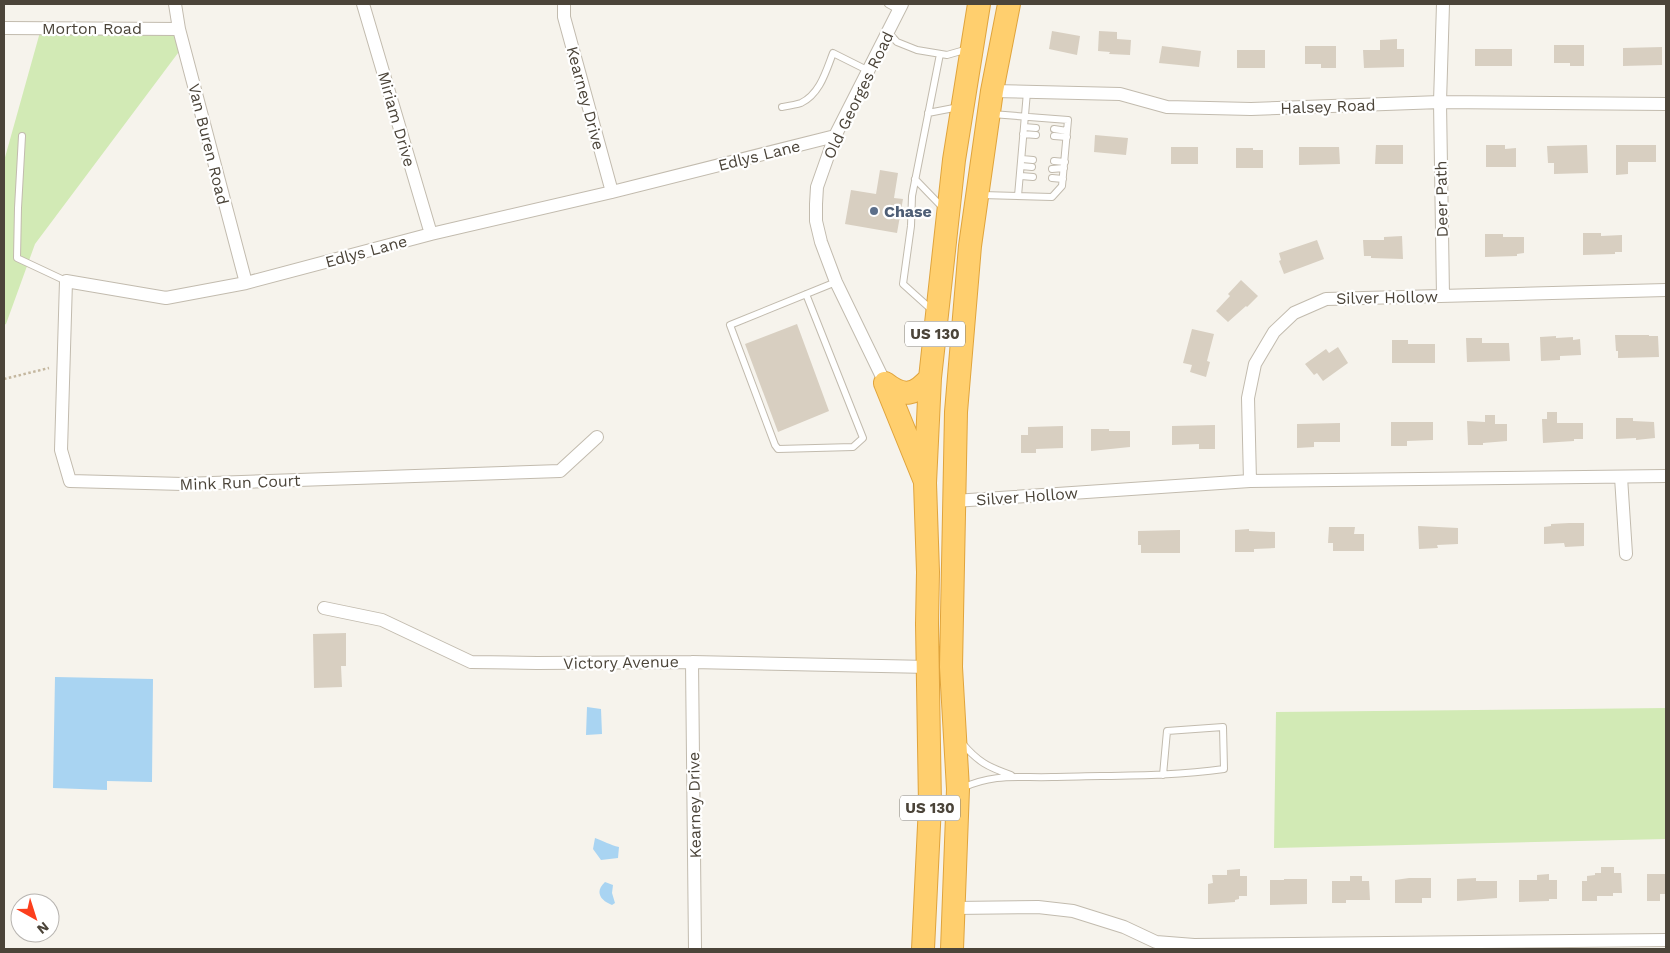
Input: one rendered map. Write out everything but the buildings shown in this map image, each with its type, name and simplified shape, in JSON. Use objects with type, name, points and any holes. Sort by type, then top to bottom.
[{"type":"highway","name":"US 130","points":[[952,949],[958,789],[955,736],[940,667],[925,483],[930,378],[954,160],[979,4]]},
{"type":"highway","name":"US 130","points":[[924,949],[930,805],[954,501],[956,412],[970,246],[992,90],[1009,4]]},
{"type":"highway","points":[[884,383],[897,391],[910,393],[921,388],[930,378]]},
{"type":"highway","points":[[884,383],[925,483]]},
{"type":"street","name":"Van Buren Road","points":[[175,4],[246,283]]},
{"type":"street","name":"Miriam Drive","points":[[363,4],[431,234]]},
{"type":"street","name":"Kearney Drive","points":[[564,4],[564,17],[612,192]]},
{"type":"street","name":"Deer Path","points":[[1443,4],[1440,102],[1443,296]]},
{"type":"street","name":"Old Georges Road","points":[[884,383],[836,282],[821,242],[816,222],[816,204],[817,187],[835,136],[888,32],[897,6]]},
{"type":"street","name":"Morton Road","points":[[4,28],[180,29]]},
{"type":"street","name":"Halsey Road","points":[[992,90],[1120,94],[1176,108],[1251,108],[1440,102],[1666,104]]},
{"type":"street","name":"Edlys Lane","points":[[66,281],[166,298],[246,283],[431,234],[612,192],[835,136]]},
{"type":"street","name":"Mink Run Court","points":[[66,281],[61,450],[70,481],[183,484],[560,471],[597,437]]},
{"type":"street","name":"Silver Hollow","points":[[1250,481],[1248,398],[1255,364],[1274,332],[1294,313],[1326,299],[1666,290]]},
{"type":"street","name":"Silver Hollow","points":[[954,501],[1250,481],[1666,476]]},
{"type":"street","points":[[1620,477],[1626,554]]},
{"type":"street","name":"Victory Avenue","points":[[324,608],[382,620],[471,662],[537,664],[692,662],[940,667]]},
{"type":"street","name":"Kearney Drive","points":[[692,662],[695,949]]},
{"type":"street","points":[[954,908],[1038,907],[1073,911],[1124,927],[1156,942],[1194,945],[1666,940]]},
{"type":"lane","points":[[888,32],[898,42],[917,50],[947,55],[972,48]]},
{"type":"lane","points":[[782,107],[801,103],[811,96],[824,77],[832,53],[868,71]]},
{"type":"lane","points":[[937,315],[903,284],[912,196],[940,54]]},
{"type":"lane","points":[[1018,196],[1027,92]]},
{"type":"lane","points":[[928,113],[962,106]]},
{"type":"lane","points":[[977,195],[1052,197],[1062,186],[1068,120],[989,114]]},
{"type":"lane","points":[[1023,130],[1036,132]]},
{"type":"lane","points":[[1054,132],[1067,134]]},
{"type":"lane","name":"Edlys Lane","points":[[22,136],[17,258],[66,281]]},
{"type":"lane","points":[[1054,161],[1064,165]]},
{"type":"lane","points":[[1022,162],[1033,163]]},
{"type":"lane","points":[[1052,169],[1064,165]]},
{"type":"lane","points":[[1021,176],[1033,177]]},
{"type":"lane","points":[[1052,178],[1063,179]]},
{"type":"lane","points":[[915,179],[948,214]]},
{"type":"lane","points":[[806,294],[863,438],[853,447],[778,449],[730,325],[806,294],[836,282]]},
{"type":"lane","points":[[958,789],[977,781],[1012,776],[1163,775],[1224,769],[1223,727],[1167,731],[1163,775]]},
{"type":"lane","points":[[955,736],[974,756],[990,768],[1012,776]]},
{"type":"path","points":[[4,379],[49,368]]},
{"type":"green space","points":[[42,25],[175,28],[181,49],[35,244],[6,324],[4,325],[4,161]]},
{"type":"green space","points":[[1666,708],[1666,839],[1274,848],[1276,712]]},
{"type":"water","points":[[55,677],[153,679],[152,782],[107,781],[107,790],[53,788]]},
{"type":"water","points":[[587,707],[601,709],[602,734],[586,735]]},
{"type":"water","points":[[595,838],[619,847],[618,858],[601,860],[593,849]]},
{"type":"water","points":[[605,882],[613,885],[612,893],[615,903],[612,905],[602,899],[599,893]]},
{"type":"place","name":"Chase","points":[[874,211]]}]
